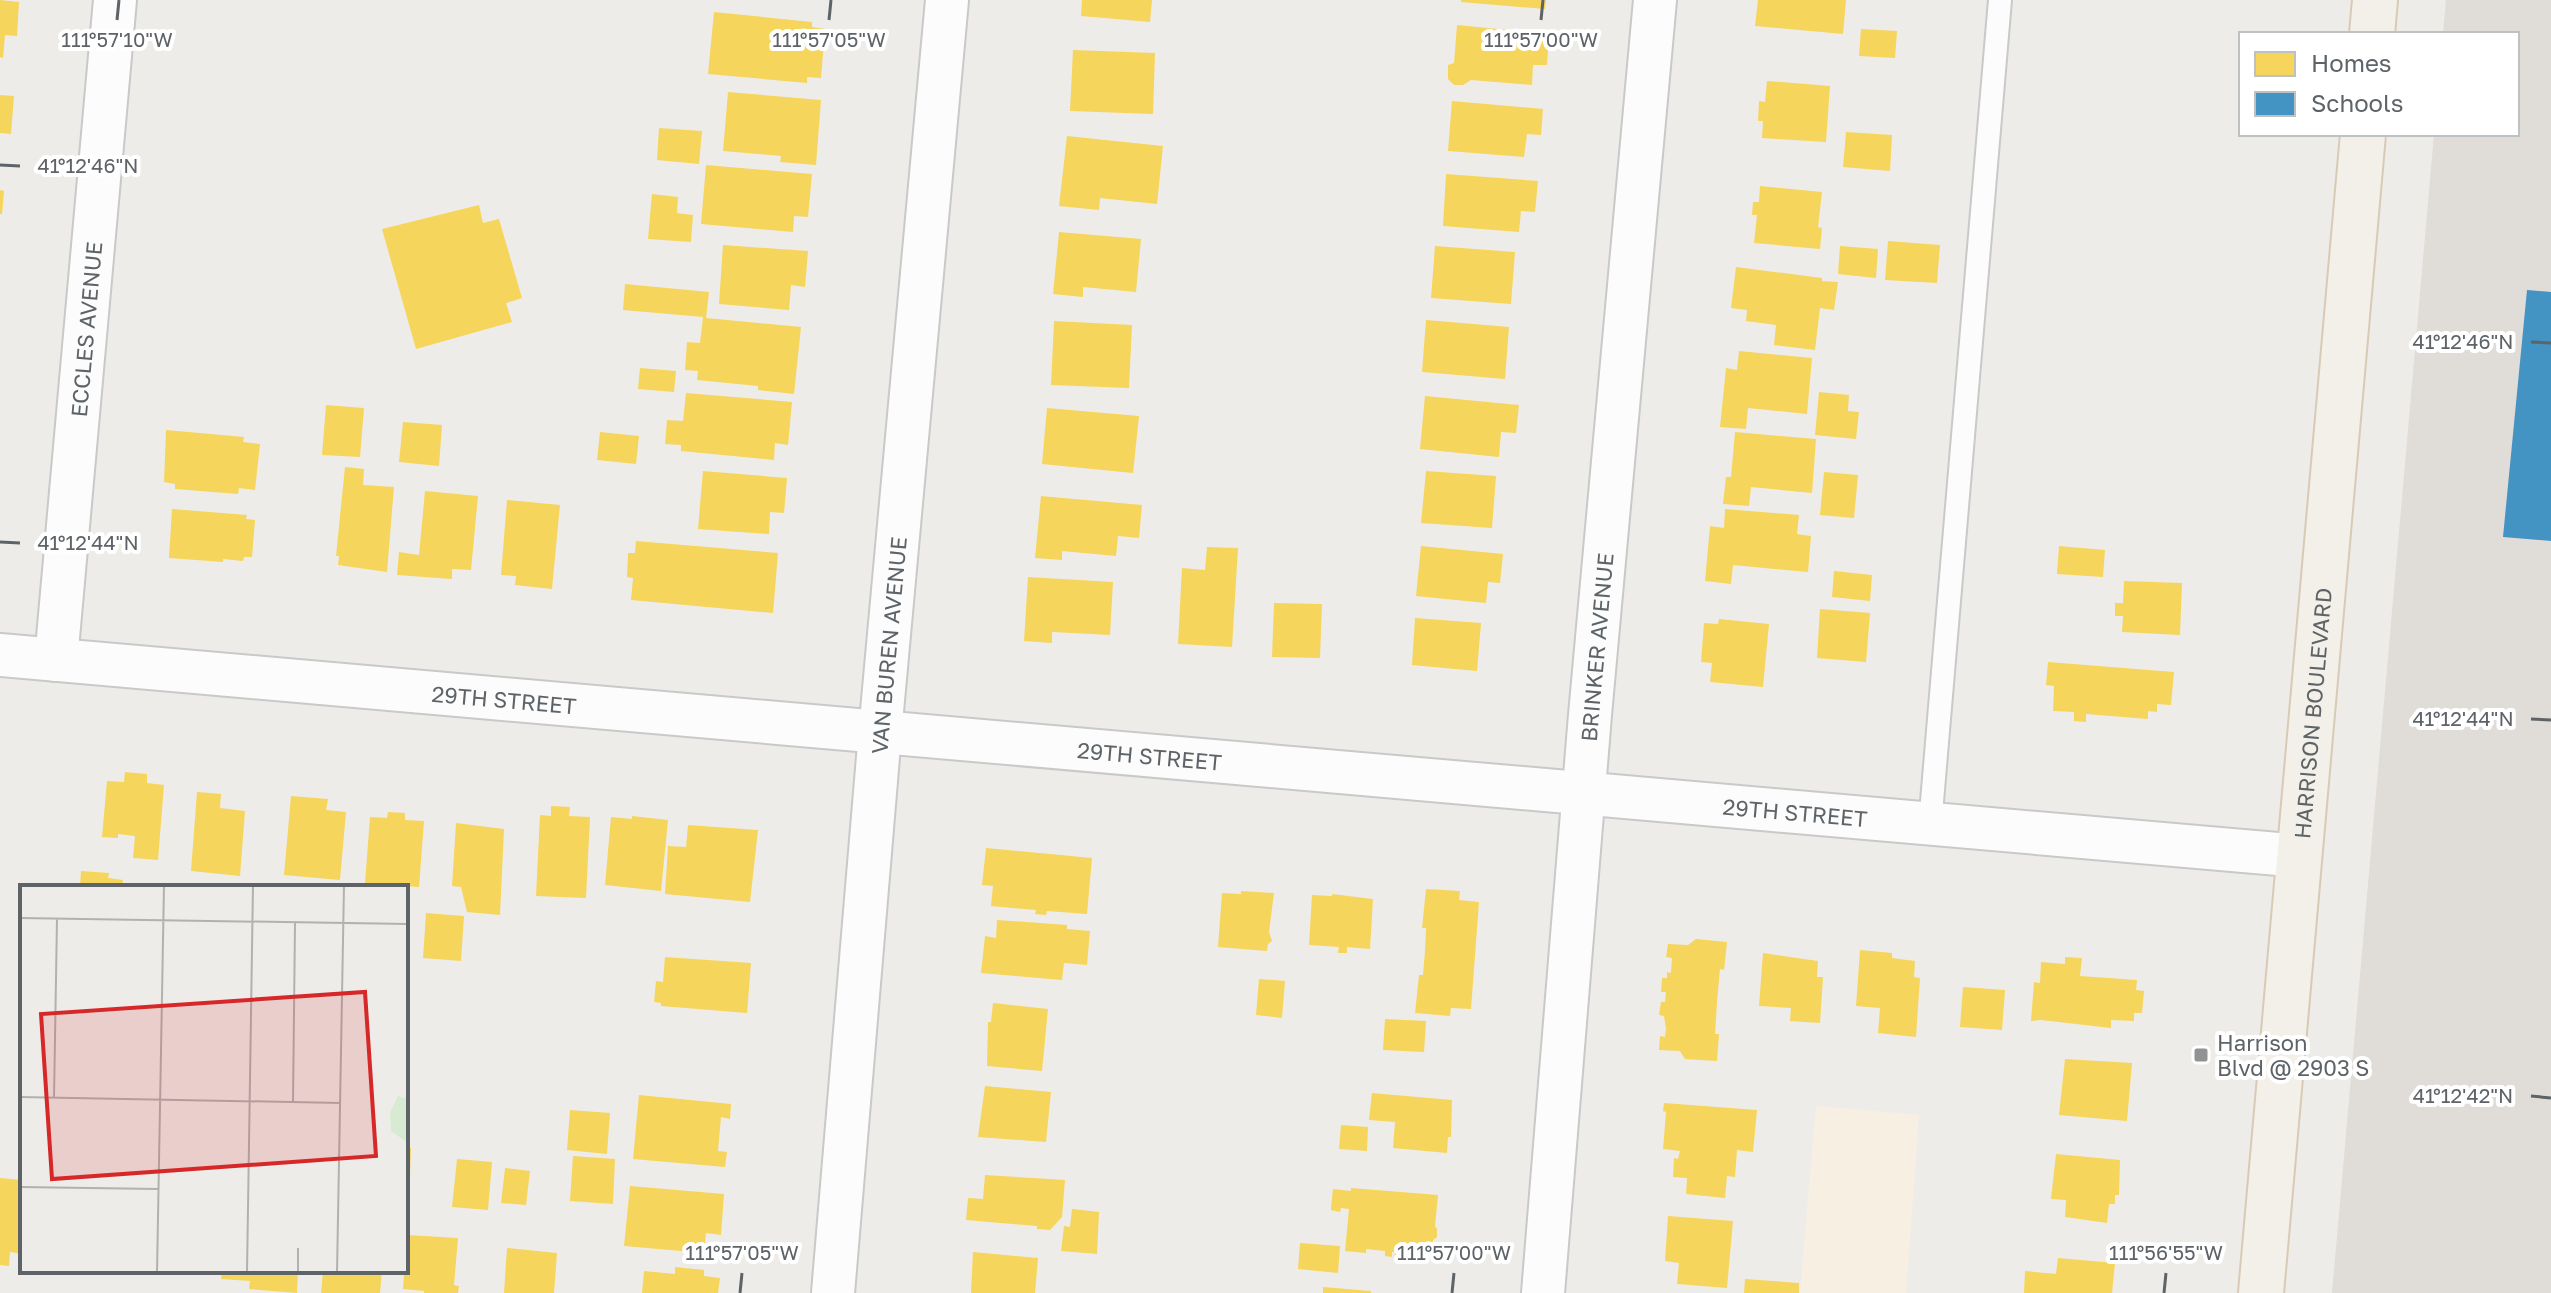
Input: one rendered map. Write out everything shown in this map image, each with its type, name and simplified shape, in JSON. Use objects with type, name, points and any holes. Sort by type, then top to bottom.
[{"type":"main road","points":[[2372,32],[2375,0]]},
{"type":"main road","name":"HARRISON BOULEVARD","points":[[2261,1293],[2363,136]]},
{"type":"street","name":"ECCLES AVENUE","points":[[56,660],[115,0]]},
{"type":"street","name":"VAN BUREN AVENUE","points":[[833,1293],[947,0]]},
{"type":"street","name":"BRINKER AVENUE","points":[[1543,1293],[1586,794],[1590,715],[1655,0]]},
{"type":"street","name":"29TH STREET","points":[[0,655],[2300,856]]},
{"type":"lane","points":[[1930,825],[2000,0]]},
{"type":"shaded area","points":[[2446,0],[2551,0],[2551,1293],[2332,1293],[2434,136],[2519,136],[2519,32],[2443,32]]},
{"type":"shaded area","points":[[1816,1106],[1919,1115],[1906,1293],[1800,1293]]},
{"type":"building: Homes","points":[[0,0],[19,2],[17,36],[5,35],[3,58],[0,57]]},
{"type":"building: Homes","points":[[1082,0],[1152,0],[1150,22],[1081,16]]},
{"type":"building: Homes","points":[[1461,0],[1546,0],[1545,9]]},
{"type":"building: Homes","points":[[1758,0],[1846,0],[1843,34],[1755,26]]},
{"type":"building: Homes","points":[[714,12],[812,22],[812,27],[825,29],[821,78],[807,77],[807,83],[708,74]]},
{"type":"building: Homes","points":[[1457,25],[1549,34],[1547,65],[1533,65],[1532,85],[1471,80],[1463,85],[1454,85],[1448,79],[1448,65],[1454,63]]},
{"type":"building: Homes","points":[[1861,29],[1897,31],[1895,58],[1859,56]]},
{"type":"building: Homes","points":[[1073,50],[1155,53],[1153,114],[1070,111]]},
{"type":"building: Homes","points":[[1767,81],[1830,86],[1826,142],[1762,138],[1763,121],[1758,121],[1759,101],[1765,102]]},
{"type":"building: Homes","points":[[728,92],[821,100],[816,165],[780,162],[781,156],[723,151]]},
{"type":"building: Homes","points":[[0,95],[14,96],[11,134],[0,133]]},
{"type":"building: Homes","points":[[1452,101],[1543,109],[1541,135],[1527,134],[1524,157],[1448,151]]},
{"type":"building: Homes","points":[[659,128],[702,131],[699,164],[657,160]]},
{"type":"building: Homes","points":[[1846,132],[1892,135],[1890,171],[1843,167]]},
{"type":"building: Homes","points":[[1067,136],[1163,146],[1157,204],[1100,198],[1099,210],[1059,206]]},
{"type":"building: Homes","points":[[706,165],[812,174],[808,217],[794,216],[793,232],[701,224]]},
{"type":"building: Homes","points":[[1446,174],[1538,181],[1535,212],[1521,211],[1519,232],[1443,226]]},
{"type":"building: Homes","points":[[1760,186],[1822,192],[1818,227],[1822,228],[1820,249],[1754,243],[1757,215],[1752,215],[1753,202],[1759,202]]},
{"type":"building: Homes","points":[[0,190],[4,191],[2,214],[0,214]]},
{"type":"building: Homes","points":[[652,194],[678,197],[677,213],[693,215],[691,242],[648,239]]},
{"type":"building: Homes","points":[[479,205],[483,223],[499,219],[522,298],[506,303],[512,322],[416,349],[382,229]]},
{"type":"building: Homes","points":[[1059,232],[1141,239],[1136,292],[1083,287],[1083,297],[1053,294]]},
{"type":"building: Homes","points":[[1888,241],[1940,245],[1937,283],[1885,280]]},
{"type":"building: Homes","points":[[723,245],[808,251],[805,287],[791,285],[789,310],[719,304]]},
{"type":"building: Homes","points":[[1435,246],[1515,252],[1511,304],[1431,298]]},
{"type":"building: Homes","points":[[1840,246],[1878,249],[1876,278],[1838,274]]},
{"type":"building: Homes","points":[[1736,267],[1838,282],[1834,310],[1820,308],[1815,350],[1774,345],[1776,325],[1746,321],[1747,310],[1731,308]]},
{"type":"building: Homes","points":[[625,284],[709,292],[706,318],[801,327],[794,394],[758,390],[758,386],[697,380],[698,371],[685,370],[687,342],[700,343],[703,317],[623,310]]},
{"type":"building: Homes","points":[[1426,320],[1509,327],[1505,379],[1422,372]]},
{"type":"building: Homes","points":[[1054,321],[1132,325],[1129,388],[1051,385]]},
{"type":"building: Homes","points":[[1739,351],[1812,358],[1807,414],[1748,408],[1746,429],[1720,427],[1726,368],[1737,370]]},
{"type":"building: Homes","points":[[640,368],[676,371],[674,392],[638,389]]},
{"type":"building: Homes","points":[[1819,392],[1849,395],[1848,411],[1859,412],[1856,439],[1815,435]]},
{"type":"building: Homes","points":[[686,393],[792,402],[788,445],[775,443],[774,460],[681,451],[681,445],[665,444],[667,420],[683,421]]},
{"type":"building: Homes","points":[[1425,396],[1519,405],[1516,433],[1501,432],[1499,457],[1420,449]]},
{"type":"building: Homes","points":[[326,405],[364,408],[360,457],[322,455]]},
{"type":"building: Homes","points":[[1047,408],[1139,416],[1133,473],[1042,464]]},
{"type":"building: Homes","points":[[403,422],[442,425],[439,466],[399,462]]},
{"type":"building: Homes","points":[[166,430],[244,437],[243,442],[260,444],[255,490],[239,488],[238,494],[175,489],[175,484],[164,482]]},
{"type":"building: Homes","points":[[600,432],[639,436],[636,464],[597,460]]},
{"type":"building: Homes","points":[[1735,432],[1816,439],[1812,493],[1751,487],[1749,506],[1723,504],[1726,477],[1731,477]]},
{"type":"building: Homes","points":[[345,467],[364,469],[363,485],[394,487],[387,572],[338,565],[339,556],[336,556]]},
{"type":"building: Homes","points":[[703,471],[787,478],[784,513],[770,512],[769,534],[698,529]]},
{"type":"building: Homes","points":[[1426,471],[1496,476],[1492,528],[1421,523]]},
{"type":"building: Homes","points":[[1824,472],[1858,475],[1854,518],[1820,515]]},
{"type":"building: Homes","points":[[425,491],[478,496],[471,570],[452,569],[452,579],[397,575],[399,552],[419,555]]},
{"type":"building: Homes","points":[[1041,496],[1142,505],[1139,538],[1118,536],[1116,556],[1062,551],[1062,560],[1035,558]]},
{"type":"building: Homes","points":[[507,500],[560,505],[552,589],[515,585],[516,576],[501,575]]},
{"type":"building: Homes","points":[[172,509],[247,515],[246,519],[255,520],[252,557],[244,557],[243,561],[223,559],[223,562],[169,558]]},
{"type":"building: Homes","points":[[1725,509],[1799,515],[1797,534],[1811,536],[1808,572],[1733,565],[1731,584],[1705,581],[1710,526],[1724,528]]},
{"type":"building: Homes","points":[[636,541],[778,553],[773,613],[631,600],[633,578],[627,577],[628,553],[635,553]]},
{"type":"building: Homes","points":[[1421,546],[1503,554],[1500,583],[1488,582],[1486,603],[1416,596]]},
{"type":"building: Homes","points":[[2059,546],[2105,550],[2103,577],[2057,574]]},
{"type":"building: Homes","points":[[1207,547],[1238,548],[1232,647],[1178,644],[1182,568],[1205,570]]},
{"type":"building: Homes","points":[[1834,571],[1872,575],[1870,601],[1832,597]]},
{"type":"building: Homes","points":[[1028,577],[1113,582],[1110,635],[1052,632],[1052,643],[1024,641]]},
{"type":"building: Homes","points":[[2124,581],[2182,583],[2180,635],[2122,632],[2123,616],[2115,616],[2115,603],[2123,603]]},
{"type":"building: Homes","points":[[1274,603],[1322,604],[1320,658],[1272,657]]},
{"type":"building: Homes","points":[[1820,609],[1870,613],[1866,662],[1817,658]]},
{"type":"building: Homes","points":[[1415,618],[1481,623],[1477,671],[1412,665]]},
{"type":"building: Homes","points":[[1719,619],[1769,624],[1763,687],[1710,682],[1712,663],[1701,662],[1704,623],[1718,624]]},
{"type":"building: Homes","points":[[2048,662],[2174,672],[2171,705],[2157,704],[2157,712],[2148,711],[2148,719],[2086,714],[2086,722],[2074,721],[2074,712],[2053,711],[2054,686],[2046,685]]},
{"type":"building: Homes","points":[[125,772],[147,774],[147,783],[164,785],[158,860],[133,858],[135,836],[118,834],[118,838],[102,837],[107,781],[124,782]]},
{"type":"building: Homes","points":[[197,792],[221,794],[220,808],[245,811],[240,876],[191,871]]},
{"type":"building: Homes","points":[[291,796],[328,799],[326,810],[346,812],[340,880],[284,875]]},
{"type":"building: Homes","points":[[551,806],[570,807],[569,816],[590,817],[586,898],[536,896],[540,815],[551,816]]},
{"type":"building: Homes","points":[[388,812],[405,813],[405,820],[424,821],[419,887],[365,883],[370,817],[387,818]]},
{"type":"building: Homes","points":[[632,816],[668,820],[661,891],[605,885],[611,817],[632,819]]},
{"type":"building: Homes","points":[[456,823],[504,829],[500,915],[467,912],[461,887],[452,886]]},
{"type":"building: Homes","points":[[688,825],[758,830],[750,902],[665,894],[668,846],[686,847]]},
{"type":"building: Homes","points":[[986,848],[1092,858],[1087,914],[1047,911],[1046,915],[1035,914],[1036,910],[991,906],[993,886],[982,885]]},
{"type":"building: Homes","points":[[81,871],[109,873],[108,878],[123,880],[122,885],[80,885]]},
{"type":"building: Homes","points":[[1426,889],[1460,891],[1459,900],[1479,902],[1471,1009],[1451,1008],[1450,1016],[1415,1013],[1419,975],[1423,975],[1426,928],[1422,928]]},
{"type":"building: Homes","points":[[1241,891],[1274,893],[1269,932],[1272,941],[1267,951],[1218,947],[1222,893],[1241,894]]},
{"type":"building: Homes","points":[[1312,895],[1373,899],[1370,949],[1347,947],[1347,953],[1338,953],[1339,947],[1309,945]]},
{"type":"building: Homes","points":[[426,913],[464,916],[461,961],[423,958]]},
{"type":"building: Homes","points":[[997,920],[1067,925],[1067,929],[1090,931],[1087,965],[1064,963],[1062,980],[981,973],[985,936],[996,938]]},
{"type":"building: Homes","points":[[1696,939],[1727,942],[1724,970],[1720,969],[1717,1002],[1717,1061],[1685,1059],[1680,1051],[1659,1050],[1660,1036],[1665,1037],[1666,1029],[1664,1016],[1659,1015],[1666,992],[1661,992],[1662,978],[1667,978],[1667,972],[1671,973],[1672,958],[1666,957],[1668,944],[1688,945]]},
{"type":"building: Homes","points":[[1860,950],[1892,953],[1892,958],[1915,961],[1914,977],[1920,978],[1916,1037],[1878,1033],[1880,1008],[1856,1006]]},
{"type":"building: Homes","points":[[1763,953],[1818,961],[1817,977],[1823,977],[1820,1023],[1790,1021],[1791,1008],[1759,1006]]},
{"type":"building: Homes","points":[[665,957],[751,963],[747,1013],[661,1006],[661,1003],[654,1002],[656,981],[663,982]]},
{"type":"building: Homes","points":[[2065,957],[2082,958],[2080,976],[2137,980],[2136,990],[2144,991],[2142,1013],[2134,1013],[2134,1021],[2111,1020],[2111,1028],[2031,1021],[2034,982],[2040,983],[2041,962],[2065,964]]},
{"type":"building: Homes","points":[[1259,979],[1285,981],[1282,1018],[1256,1015]]},
{"type":"building: Homes","points":[[1963,987],[2005,990],[2002,1030],[1960,1027]]},
{"type":"building: Homes","points":[[993,1003],[1048,1009],[1042,1071],[987,1066],[988,1022],[991,1022]]},
{"type":"building: Homes","points":[[1385,1019],[1426,1021],[1424,1052],[1383,1050]]},
{"type":"building: Homes","points":[[2065,1059],[2132,1063],[2127,1121],[2059,1115]]},
{"type":"building: Homes","points":[[985,1086],[1051,1092],[1046,1142],[978,1137]]},
{"type":"building: Homes","points":[[1372,1093],[1452,1100],[1451,1137],[1448,1137],[1447,1153],[1393,1148],[1395,1122],[1369,1120]]},
{"type":"building: Homes","points":[[639,1095],[731,1104],[730,1119],[721,1117],[718,1151],[727,1152],[725,1167],[633,1159]]},
{"type":"building: Homes","points":[[1664,1103],[1757,1110],[1753,1152],[1737,1150],[1735,1177],[1727,1176],[1725,1198],[1686,1194],[1687,1178],[1673,1177],[1674,1158],[1678,1159],[1680,1151],[1663,1149]]},
{"type":"building: Homes","points":[[570,1110],[610,1113],[607,1154],[567,1150]]},
{"type":"building: Homes","points":[[1341,1125],[1368,1127],[1367,1151],[1339,1149]]},
{"type":"building: Homes","points":[[408,1148],[411,1148],[408,1176]]},
{"type":"building: Homes","points":[[2056,1154],[2120,1160],[2119,1195],[2115,1195],[2115,1204],[2109,1204],[2107,1223],[2065,1217],[2066,1200],[2051,1199]]},
{"type":"building: Homes","points":[[573,1156],[615,1159],[613,1204],[570,1201]]},
{"type":"building: Homes","points":[[457,1159],[492,1162],[488,1210],[452,1207]]},
{"type":"building: Homes","points":[[505,1168],[530,1171],[526,1205],[501,1203]]},
{"type":"building: Homes","points":[[985,1175],[1065,1180],[1062,1217],[1050,1230],[1037,1229],[1037,1226],[966,1220],[968,1198],[983,1199]]},
{"type":"building: Homes","points":[[0,1178],[20,1180],[20,1254],[10,1252],[9,1266],[0,1265]]},
{"type":"building: Homes","points":[[630,1186],[724,1194],[721,1235],[706,1233],[704,1253],[624,1246]]},
{"type":"building: Homes","points":[[1351,1188],[1438,1195],[1437,1237],[1433,1240],[1433,1247],[1415,1245],[1412,1262],[1394,1260],[1395,1252],[1392,1252],[1392,1257],[1385,1256],[1385,1251],[1345,1251],[1349,1209],[1341,1208],[1340,1212],[1331,1208],[1333,1189],[1351,1191]]},
{"type":"building: Homes","points":[[1072,1209],[1099,1212],[1097,1254],[1061,1251],[1064,1226],[1070,1227]]},
{"type":"building: Homes","points":[[1668,1216],[1733,1221],[1727,1288],[1677,1284],[1679,1263],[1665,1261]]},
{"type":"building: Homes","points":[[408,1235],[458,1238],[454,1285],[459,1286],[458,1293],[424,1293],[403,1289],[404,1273],[408,1273]]},
{"type":"building: Homes","points":[[1300,1243],[1340,1246],[1338,1273],[1298,1269]]},
{"type":"building: Homes","points":[[507,1248],[557,1253],[554,1293],[504,1293]]},
{"type":"building: Homes","points":[[973,1252],[1038,1258],[1035,1293],[971,1293]]},
{"type":"building: Homes","points":[[2058,1258],[2115,1263],[2112,1293],[2024,1293],[2025,1271],[2056,1274]]},
{"type":"building: Homes","points":[[675,1267],[704,1270],[704,1276],[720,1278],[718,1293],[642,1293],[644,1271],[675,1274]]},
{"type":"building: Homes","points":[[222,1273],[298,1273],[297,1293],[249,1289],[250,1281],[221,1279]]},
{"type":"building: Homes","points":[[323,1273],[382,1273],[380,1293],[321,1293]]},
{"type":"building: Homes","points":[[1745,1279],[1799,1283],[1799,1293],[1744,1293]]},
{"type":"building: Homes","points":[[1323,1287],[1371,1291],[1371,1293],[1323,1293]]},
{"type":"building: Schools","points":[[2527,290],[2551,292],[2551,541],[2503,537]]},
{"type":"place","name":"Harrison Blvd @ 2903 S","points":[[2201,1055]]}]
